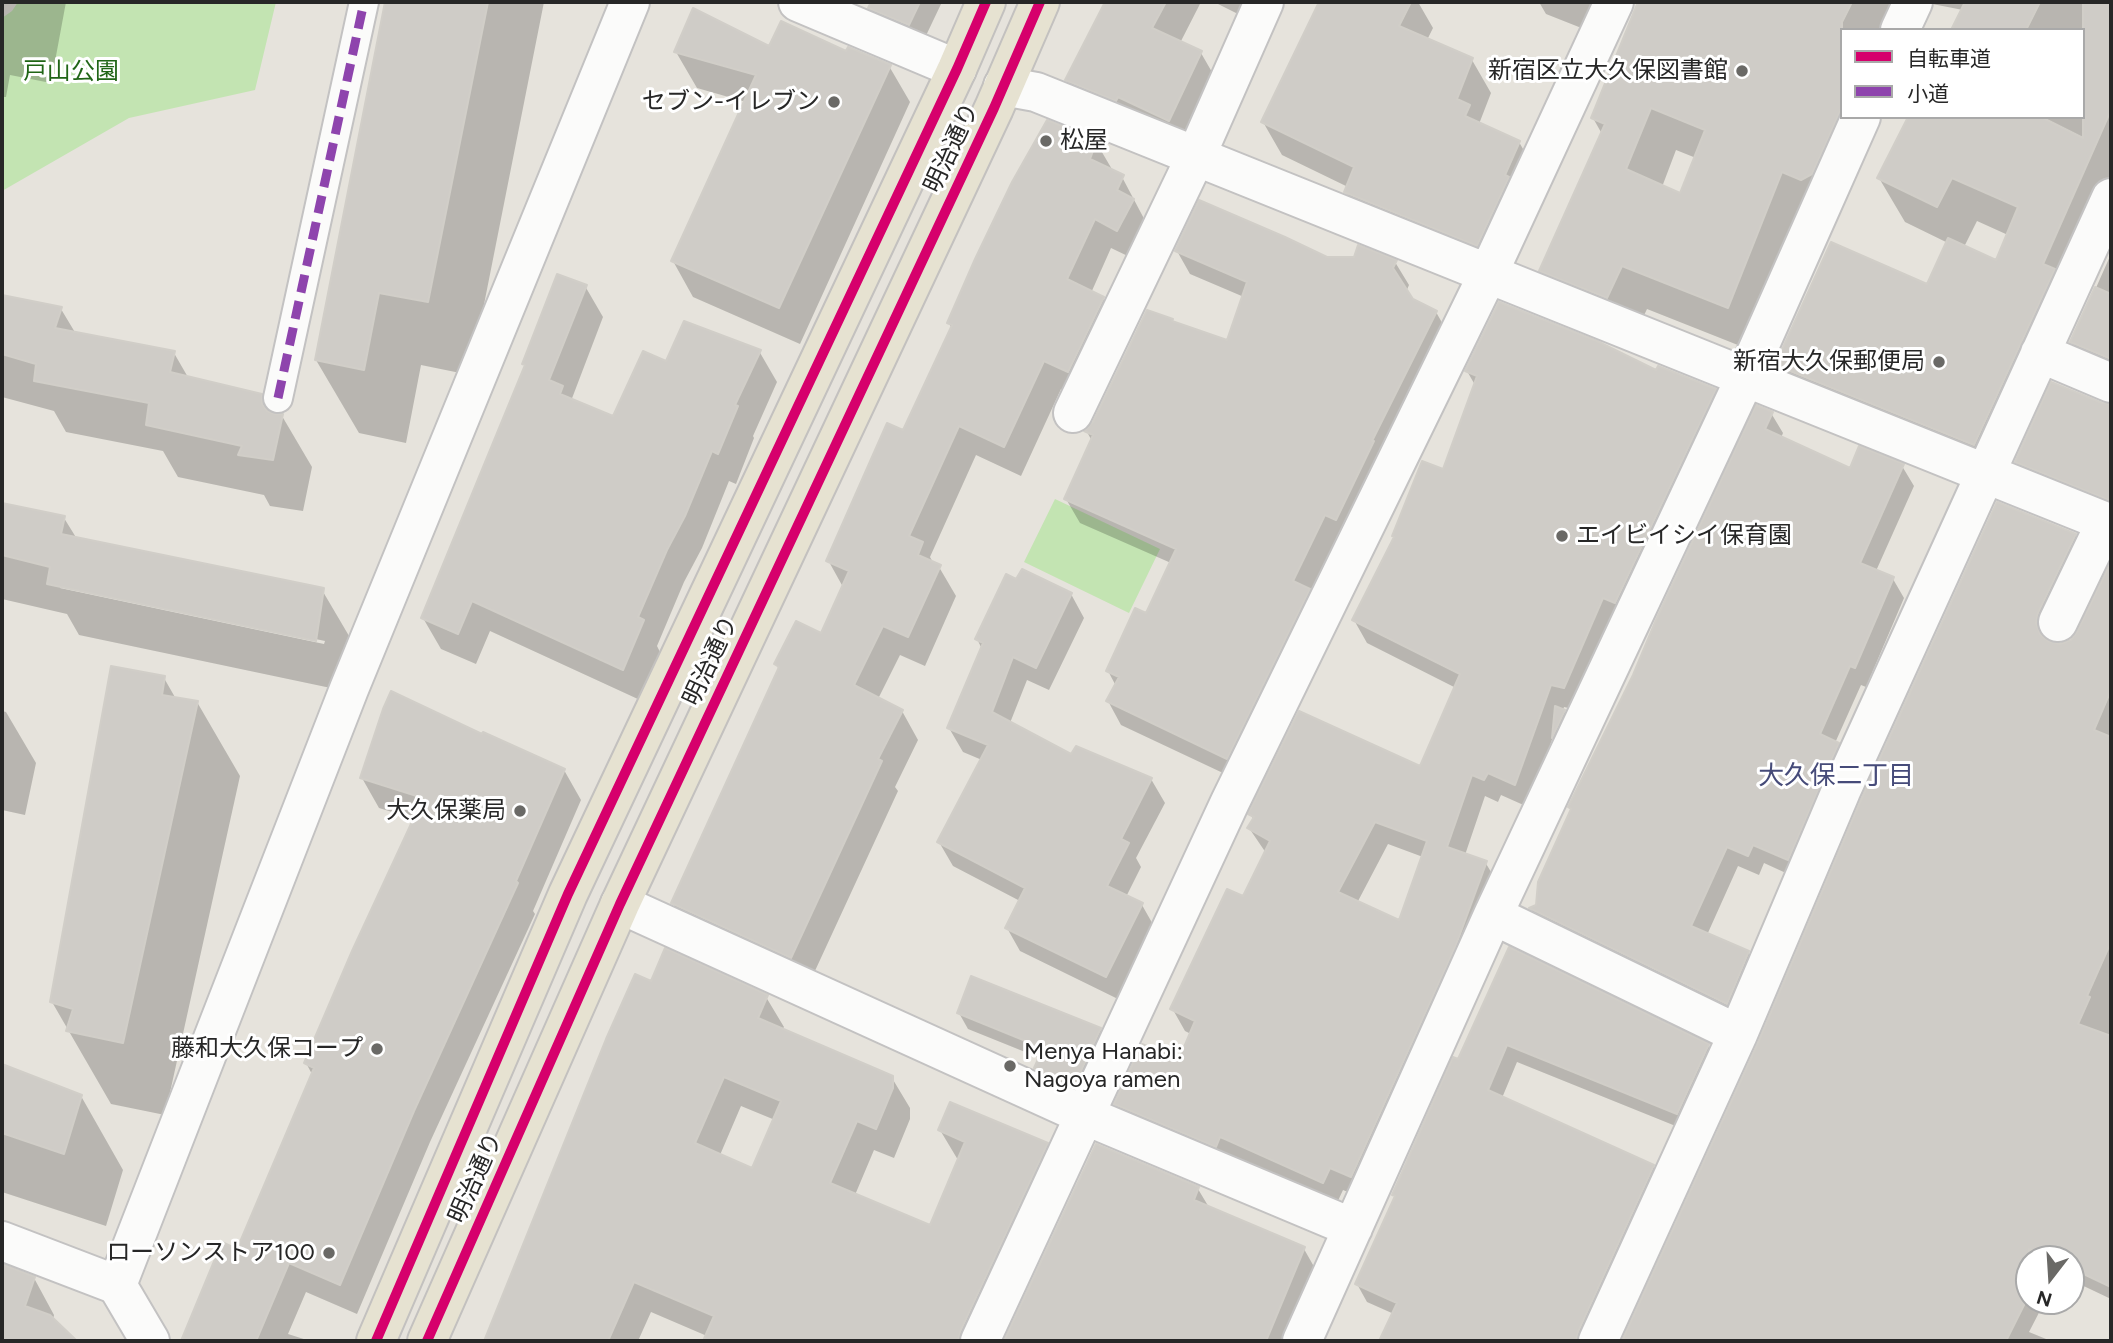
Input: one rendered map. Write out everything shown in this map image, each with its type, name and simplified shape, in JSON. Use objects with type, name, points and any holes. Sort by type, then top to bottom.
[{"type":"main road","name":"明治通り","points":[[376,1341],[568,894],[957,69],[986,2]]},
{"type":"main road","name":"明治通り","points":[[427,1341],[620,904],[1040,2]]},
{"type":"street","points":[[278,398],[364,2]]},
{"type":"street","points":[[117,1285],[349,689],[630,2]]},
{"type":"street","points":[[798,2],[957,69]]},
{"type":"street","points":[[1073,413],[1196,156],[1264,2]]},
{"type":"street","points":[[980,1341],[1230,802],[1488,274],[1614,2]]},
{"type":"street","points":[[1901,28],[1913,2]]},
{"type":"street","points":[[1003,86],[1036,92],[2106,522],[2059,622]]},
{"type":"street","points":[[1302,1341],[1493,915],[1745,376],[1860,119]]},
{"type":"street","points":[[1598,1341],[1738,1034],[1841,791],[2111,198]]},
{"type":"street","points":[[2040,353],[2111,383]]},
{"type":"street","points":[[620,904],[1084,1115],[1353,1228]]},
{"type":"street","points":[[1493,915],[1738,1034]]},
{"type":"street","points":[[2,1241],[117,1285],[150,1341]]},
{"type":"green space","name":"戸山公園","points":[[18,2],[276,2],[255,90],[129,118],[2,191],[2,18],[12,11]]},
{"type":"green space","points":[[1055,499],[1160,549],[1129,613],[1024,562]]},
{"type":"building","points":[[385,2],[488,2],[428,302],[379,293],[364,370],[315,360]]},
{"type":"building","points":[[871,2],[920,2],[909,25],[868,8]]},
{"type":"building","points":[[1105,2],[1166,2],[1152,28],[1202,51],[1169,121],[1118,97],[1116,101],[1065,80]]},
{"type":"building","points":[[1319,2],[1411,2],[1399,26],[1473,58],[1457,99],[1470,105],[1465,116],[1520,141],[1505,175],[1509,177],[1477,246],[1344,192],[1354,167],[1261,122]]},
{"type":"building","points":[[1638,2],[1852,2],[1840,28],[1840,111],[1812,174],[1801,180],[1782,172],[1728,308],[1622,266],[1607,298],[1539,271],[1605,124],[1591,118]],"holes":[[[1651,108],[1705,130],[1680,193],[1626,169]]]},
{"type":"building","points":[[1965,2],[2040,2],[2027,28],[1952,28]]},
{"type":"building","points":[[2083,2],[2111,2],[2111,110],[2043,264],[2055,269],[1974,445],[1775,365],[1831,242],[1927,284],[1948,238],[1996,260],[2018,207],[1952,178],[1937,207],[1877,178],[1907,119],[2045,119],[2083,138]]},
{"type":"building","points":[[693,8],[769,46],[781,21],[846,51],[848,47],[891,65],[779,308],[671,261],[756,75],[674,52]]},
{"type":"building","points":[[1047,120],[1097,140],[1090,159],[1124,175],[1117,190],[1134,199],[1117,231],[1095,219],[1067,279],[1104,297],[1068,372],[1044,361],[1004,447],[959,426],[909,536],[923,542],[918,555],[941,565],[908,637],[883,626],[854,685],[903,710],[878,759],[882,761],[791,958],[671,903],[779,667],[774,664],[796,621],[821,633],[849,571],[826,561],[887,423],[903,430],[952,325],[947,323],[975,259],[1012,182]]},
{"type":"building","points":[[1199,200],[1327,257],[1354,257],[1358,245],[1397,260],[1393,268],[1413,299],[1437,311],[1336,520],[1325,515],[1293,581],[1310,589],[1227,759],[1106,701],[1119,677],[1106,671],[1135,608],[1146,613],[1176,549],[1064,499],[1093,435],[1084,431],[1093,422],[1147,310],[1227,340],[1247,282],[1175,251]]},
{"type":"building","points":[[557,274],[587,285],[549,380],[563,386],[560,394],[613,416],[643,351],[666,361],[684,321],[761,350],[735,405],[738,406],[718,454],[712,451],[638,617],[644,620],[623,670],[472,601],[458,634],[421,618],[525,365],[522,364]]},
{"type":"building","points":[[2095,287],[2111,294],[2111,359],[2070,342]]},
{"type":"building","points":[[2,295],[62,307],[55,328],[175,351],[170,372],[262,394],[262,404],[267,411],[283,414],[273,460],[238,455],[242,446],[146,425],[149,403],[34,381],[36,364],[2,354]]},
{"type":"building","points":[[1499,302],[1597,341],[1656,370],[1658,366],[1716,389],[1615,603],[1603,598],[1564,688],[1551,685],[1515,785],[1488,773],[1484,780],[1472,775],[1447,847],[1487,861],[1456,945],[1351,1177],[1330,1168],[1323,1183],[1220,1137],[1216,1147],[1114,1104],[1142,1044],[1179,1059],[1195,1021],[1170,1009],[1227,889],[1243,896],[1270,841],[1247,828],[1254,817],[1248,814],[1299,711],[1420,766],[1460,674],[1352,620],[1394,537],[1392,536],[1422,461],[1443,469],[1477,376],[1465,371]],"holes":[[[1375,822],[1427,841],[1399,920],[1338,892]]]},
{"type":"building","points":[[2051,382],[2102,403],[2111,404],[2111,501],[2015,462]]},
{"type":"building","points":[[1756,405],[1773,412],[1765,429],[1850,468],[1859,446],[1904,464],[1860,563],[1894,577],[1855,668],[1850,666],[1820,734],[1839,743],[1788,860],[1753,845],[1748,856],[1727,847],[1691,926],[1749,951],[1727,1004],[1529,908],[1536,905],[1538,882],[1571,809],[1568,807],[1633,675]]},
{"type":"building","points":[[1997,502],[2076,534],[2038,613],[2036,623],[2040,634],[2048,641],[2060,644],[2071,640],[2111,562],[2111,690],[2094,730],[2111,737],[2111,942],[2087,996],[2090,997],[2078,1024],[2111,1036],[2111,1287],[2085,1275],[2085,1245],[2015,1245],[2015,1315],[2019,1315],[2006,1341],[1622,1341],[1758,1043],[1861,800]]},
{"type":"building","points":[[2,503],[65,516],[61,534],[324,588],[316,641],[47,584],[50,567],[2,555]]},
{"type":"building","points":[[1022,569],[1072,593],[1036,668],[1013,657],[992,712],[1071,754],[1076,746],[1152,778],[1121,839],[1129,843],[1107,886],[1143,903],[1106,977],[1005,928],[1025,888],[937,842],[988,745],[947,728],[983,643],[975,639],[1006,574],[1016,579]]},
{"type":"building","points":[[111,666],[165,676],[162,695],[198,701],[123,1043],[66,1031],[73,1009],[50,1002]]},
{"type":"building","points":[[391,691],[565,769],[516,881],[518,883],[414,1111],[340,1285],[289,1263],[256,1341],[181,1341],[222,1242],[237,1249],[314,1068],[304,1063],[423,798],[360,778]]},
{"type":"building","points":[[1555,706],[1565,710],[1552,738]]},
{"type":"building","points":[[1509,947],[1709,1044],[1677,1114],[1507,1045],[1488,1090],[1654,1165],[1576,1341],[1379,1341],[1397,1303],[1355,1284],[1453,1057],[1458,1059]]},
{"type":"building","points":[[665,948],[768,995],[758,1018],[893,1076],[893,1088],[876,1129],[857,1121],[830,1183],[930,1225],[965,1142],[938,1130],[950,1102],[1048,1143],[958,1341],[703,1341],[714,1316],[634,1282],[608,1341],[484,1341],[635,974],[651,981]],"holes":[[[724,1077],[781,1101],[752,1168],[695,1143]]]},
{"type":"building","points":[[971,976],[1101,1028],[1074,1086],[1034,1068],[1043,1048],[957,1013]]},
{"type":"building","points":[[2,1064],[82,1095],[64,1154],[2,1133]]},
{"type":"building","points":[[1096,1144],[1199,1187],[1194,1200],[1305,1247],[1266,1341],[1004,1341]]},
{"type":"building","points":[[2,1264],[35,1277],[25,1306],[50,1315],[77,1341],[2,1341]]},
{"type":"marked path","points":[[278,398],[364,2]]},
{"type":"cycle path","points":[[376,1341],[568,894],[957,69],[986,2]]},
{"type":"cycle path","points":[[427,1341],[620,904],[994,108],[1040,2]]},
{"type":"place","name":"新宿区立大久保図書館","points":[[1742,71]]},
{"type":"place","name":"セブン-イレブン","points":[[834,102]]},
{"type":"place","name":"松屋","points":[[1046,141]]},
{"type":"place","name":"新宿大久保郵便局","points":[[1939,362]]},
{"type":"place","name":"エイビイシイ保育園","points":[[1562,536]]},
{"type":"place","name":"大久保薬局","points":[[520,811]]},
{"type":"place","name":"藤和大久保コープ","points":[[377,1049]]},
{"type":"place","name":"Menya Hanabi: Nagoya ramen","points":[[1010,1066]]},
{"type":"place","name":"ローソンストア100","points":[[329,1253]]},
{"type":"district","name":"大久保二丁目","points":[[1836,776]]}]
